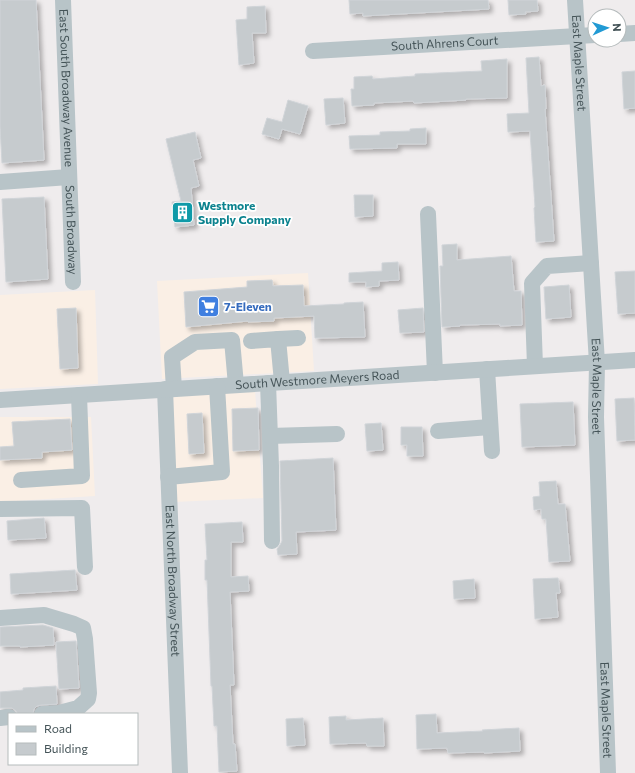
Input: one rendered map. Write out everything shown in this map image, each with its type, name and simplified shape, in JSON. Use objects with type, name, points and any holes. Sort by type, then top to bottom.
[{"type":"street","name":"East South Broadway Avenue","points":[[63,0],[69,177]]},
{"type":"street","name":"East Maple Street","points":[[575,0],[597,363],[596,417],[608,773]]},
{"type":"street","name":"South Ahrens Court","points":[[313,51],[587,35]]},
{"type":"street","points":[[0,182],[69,177]]},
{"type":"street","name":"South Broadway","points":[[69,177],[73,282]]},
{"type":"street","points":[[428,214],[435,373]]},
{"type":"street","points":[[535,366],[532,283],[547,266],[591,263]]},
{"type":"street","points":[[251,341],[298,338]]},
{"type":"street","points":[[272,541],[270,436],[278,339]]},
{"type":"street","name":"East North Broadway Street","points":[[180,773],[168,477],[172,357],[195,342],[232,340],[236,385]]},
{"type":"street","name":"South Westmore Meyers Road","points":[[0,400],[635,360]]},
{"type":"street","points":[[487,369],[492,451]]},
{"type":"street","points":[[168,477],[222,472],[217,386]]},
{"type":"street","points":[[21,480],[82,476],[79,395]]},
{"type":"street","points":[[438,431],[490,427]]},
{"type":"street","points":[[270,436],[337,434]]},
{"type":"street","points":[[0,510],[82,508],[85,567]]},
{"type":"street","points":[[0,618],[44,615],[83,628],[86,639],[88,699],[78,708],[58,713]]},
{"type":"shaded area","points":[[308,273],[314,371],[162,379],[157,281]]},
{"type":"shaded area","points":[[95,290],[98,384],[0,389],[0,295]]},
{"type":"shaded area","points":[[255,390],[263,498],[174,502],[170,396]]},
{"type":"shaded area","points":[[0,417],[91,417],[95,496],[0,502]]},
{"type":"building","points":[[0,0],[36,0],[44,160],[2,163],[0,127]]},
{"type":"building","points":[[349,0],[488,0],[489,9],[363,16],[363,13],[350,14]]},
{"type":"building","points":[[508,0],[537,0],[538,11],[525,12],[526,14],[509,15]]},
{"type":"building","points":[[265,6],[266,33],[252,33],[254,63],[239,65],[236,20],[247,19],[247,7]]},
{"type":"building","points":[[539,57],[541,86],[545,85],[545,109],[554,241],[536,242],[530,131],[508,132],[507,114],[529,113],[526,58]]},
{"type":"building","points":[[507,59],[507,98],[466,99],[414,103],[413,101],[374,103],[374,105],[352,106],[351,89],[354,89],[354,77],[372,76],[373,79],[415,76],[415,74],[482,71],[481,61]]},
{"type":"building","points":[[635,71],[635,108],[624,109],[622,72]]},
{"type":"building","points":[[343,98],[345,123],[326,125],[324,99]]},
{"type":"building","points":[[288,100],[308,106],[300,134],[282,129],[279,139],[262,134],[267,118],[282,122]]},
{"type":"building","points":[[426,128],[426,144],[397,144],[397,148],[350,149],[349,136],[380,135],[380,132],[410,131],[410,129]]},
{"type":"building","points":[[195,132],[201,158],[193,160],[199,186],[191,188],[194,225],[175,227],[172,202],[181,201],[166,139]]},
{"type":"building","points":[[354,195],[373,195],[373,216],[355,217]]},
{"type":"building","points":[[44,197],[48,279],[6,282],[2,199]]},
{"type":"building","points":[[457,244],[457,260],[511,256],[514,291],[521,291],[522,325],[460,325],[442,327],[440,266],[443,266],[442,245]]},
{"type":"building","points":[[398,262],[399,280],[379,281],[379,286],[366,287],[366,282],[349,282],[349,273],[382,271],[382,263]]},
{"type":"building","points":[[635,271],[635,313],[618,314],[615,272]]},
{"type":"building","points":[[272,280],[273,286],[303,285],[304,306],[363,302],[365,337],[315,338],[314,316],[274,318],[274,321],[248,321],[186,327],[184,292],[247,287],[247,281]]},
{"type":"building","points":[[569,285],[571,317],[546,319],[544,287]]},
{"type":"building","points":[[76,308],[78,368],[60,369],[57,309]]},
{"type":"building","points":[[423,308],[424,332],[400,333],[398,310]]},
{"type":"building","points":[[634,398],[635,440],[617,441],[615,399]]},
{"type":"building","points":[[573,402],[575,445],[522,447],[520,404]]},
{"type":"building","points":[[258,408],[259,450],[233,451],[232,409]]},
{"type":"building","points":[[202,413],[204,453],[189,454],[187,414]]},
{"type":"building","points":[[70,419],[72,450],[42,452],[42,458],[0,460],[0,447],[14,446],[12,422]]},
{"type":"building","points":[[381,423],[383,450],[367,451],[365,424]]},
{"type":"building","points":[[401,427],[422,427],[423,456],[407,456],[407,445],[401,445]]},
{"type":"building","points":[[333,458],[336,530],[296,532],[297,554],[278,555],[277,549],[282,541],[280,461]]},
{"type":"building","points":[[556,481],[558,504],[565,504],[570,561],[549,562],[546,519],[542,519],[541,509],[534,510],[533,497],[540,496],[539,482]]},
{"type":"building","points":[[44,518],[46,538],[8,540],[7,521]]},
{"type":"building","points":[[242,522],[243,542],[231,542],[231,577],[248,576],[249,591],[230,592],[234,685],[230,685],[233,744],[235,744],[237,771],[219,772],[217,726],[214,726],[211,686],[207,580],[205,580],[205,560],[207,560],[205,524]]},
{"type":"building","points":[[75,570],[77,590],[11,594],[10,574]]},
{"type":"building","points":[[558,578],[560,593],[556,593],[558,617],[535,619],[533,579]]},
{"type":"building","points":[[474,579],[475,598],[454,599],[453,581]]},
{"type":"building","points":[[43,625],[53,628],[54,645],[20,647],[0,646],[0,627]]},
{"type":"building","points":[[76,641],[79,688],[59,689],[56,642]]},
{"type":"building","points":[[56,686],[57,704],[37,706],[33,713],[17,713],[12,708],[0,708],[0,692],[23,690],[23,688]]},
{"type":"building","points":[[436,714],[437,733],[519,728],[520,751],[448,753],[447,748],[417,749],[416,715]]},
{"type":"building","points":[[346,716],[346,720],[383,718],[384,746],[367,746],[366,743],[330,744],[329,717]]},
{"type":"building","points":[[303,718],[305,745],[287,746],[286,719]]},
{"type":"place","name":"Westmore Supply Company","points":[[183,213]]},
{"type":"place","name":"7-Eleven","points":[[208,307]]}]
